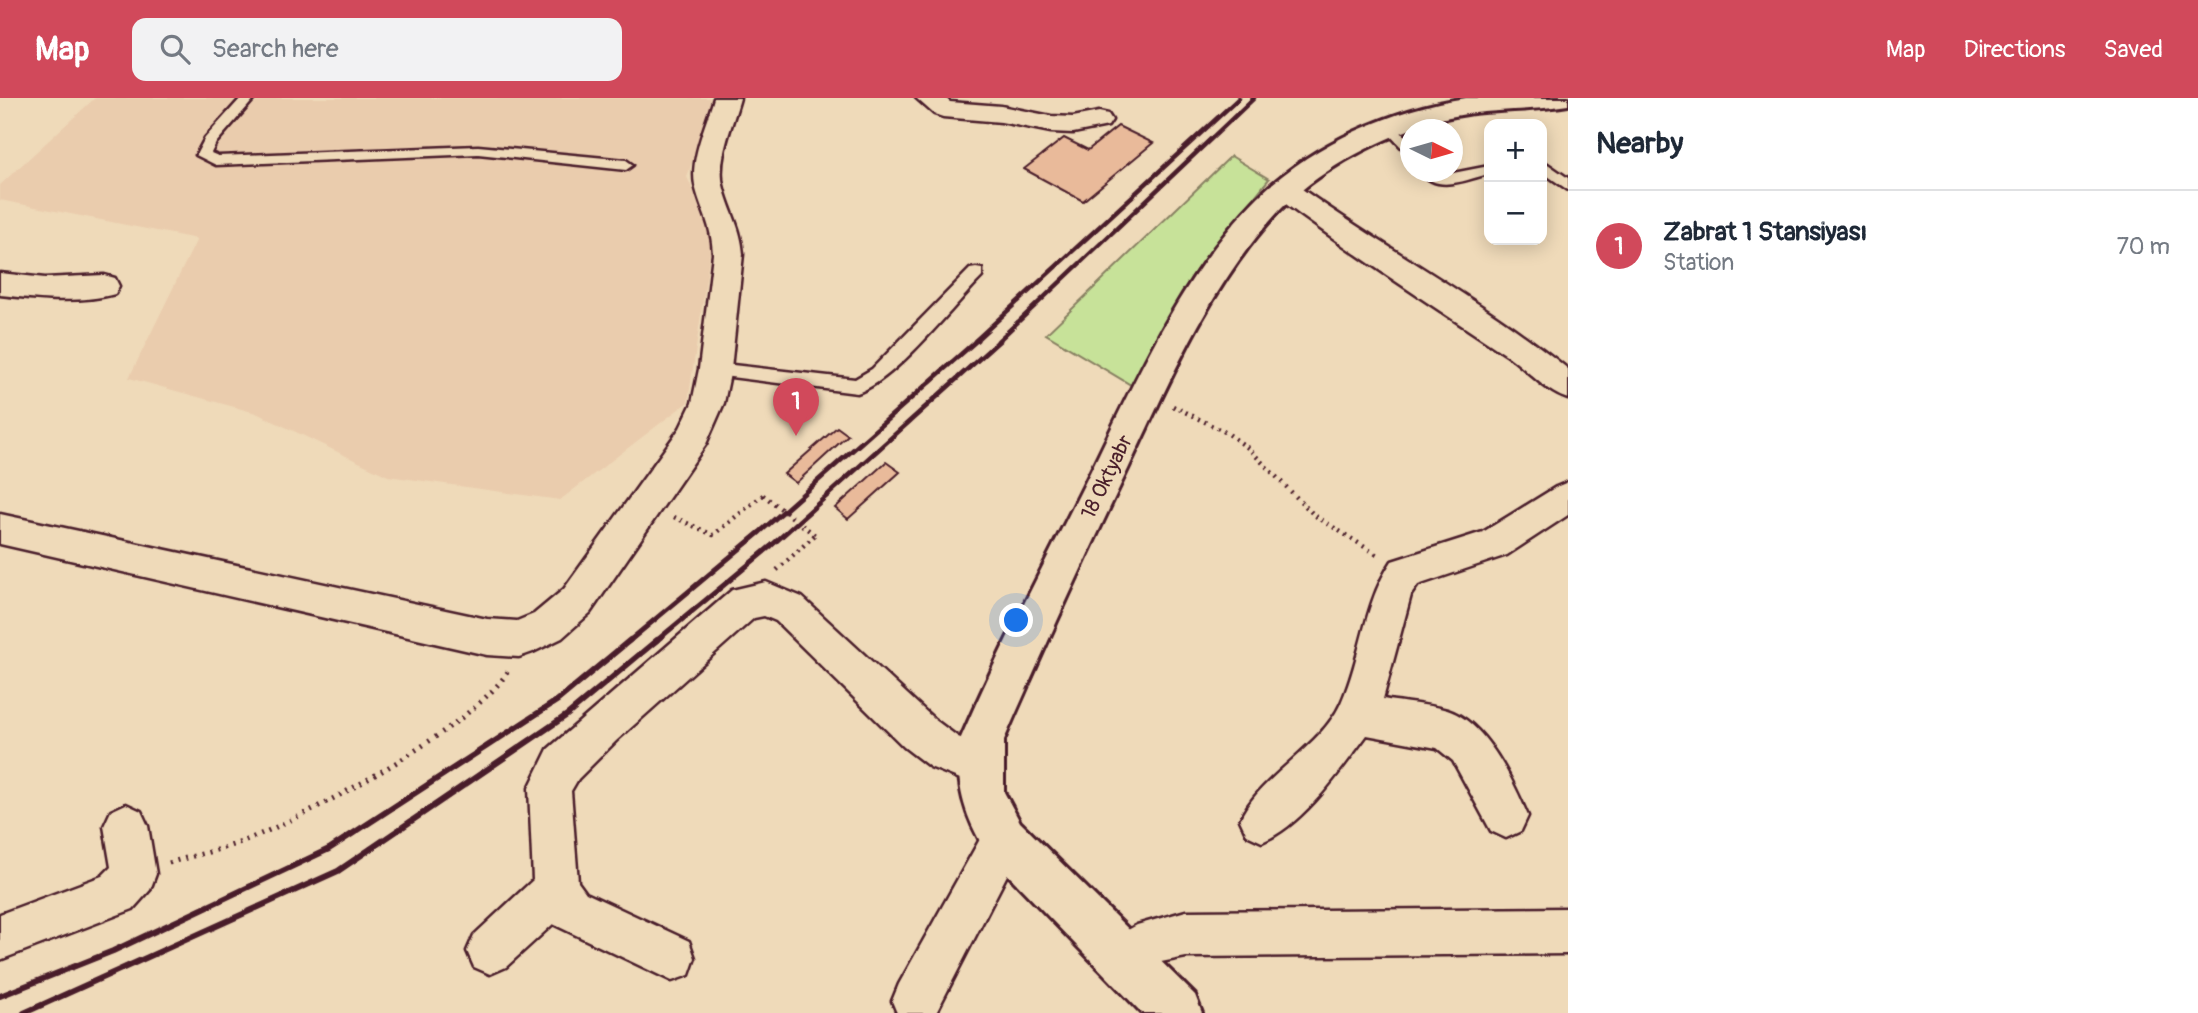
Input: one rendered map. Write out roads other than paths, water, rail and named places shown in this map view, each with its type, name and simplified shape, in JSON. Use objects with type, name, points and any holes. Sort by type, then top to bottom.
[{"type":"street","points":[[0,529],[438,628],[519,639],[548,626],[577,601],[647,503],[694,435],[708,402],[715,369],[728,254],[727,230],[709,184],[709,164],[727,98]]},
{"type":"street","points":[[929,98],[943,109],[1002,114],[1051,124],[1073,125],[1098,120]]},
{"type":"street","name":"18 Oktyabr","points":[[1424,119],[1432,112],[1566,98]]},
{"type":"street","name":"18 Oktyabr","points":[[1177,1013],[1004,838],[989,817],[979,793],[978,765],[987,729],[1147,393],[1219,265],[1246,230],[1285,190],[1324,164],[1400,138]]},
{"type":"street","points":[[1285,190],[1345,234],[1527,353],[1568,387]]},
{"type":"street","points":[[0,285],[45,289],[104,286]]},
{"type":"street","points":[[1262,820],[1317,768],[1358,714],[1394,590],[1405,573],[1494,544],[1568,497]]},
{"type":"street","points":[[672,958],[570,909],[556,890],[550,788],[563,764],[745,602],[755,599],[779,603],[789,609],[919,733],[945,753],[978,765]]},
{"type":"street","points":[[1358,714],[1447,730],[1468,747],[1506,816]]},
{"type":"street","points":[[0,937],[117,893],[134,874],[126,826]]},
{"type":"street","points":[[916,1001],[1004,838]]},
{"type":"street","points":[[490,951],[556,890]]},
{"type":"street","points":[[1123,959],[1153,941],[1186,934],[1568,931]]},
{"type":"lane","points":[[248,98],[211,141],[204,155],[216,161],[478,150],[626,165]]},
{"type":"lane","points":[[1547,169],[1568,185]]},
{"type":"lane","points":[[1463,176],[1484,171]]},
{"type":"lane","points":[[715,369],[857,386],[878,374],[976,273]]},
{"type":"railway","points":[[975,341],[1239,98]]},
{"type":"railway","points":[[998,341],[1254,98]]},
{"type":"railway","points":[[628,642],[760,532],[977,340]]},
{"type":"railway","points":[[655,642],[771,546],[1000,340]]},
{"type":"railway","points":[[0,996],[113,951],[329,849],[558,700],[630,640]]},
{"type":"railway","points":[[24,1013],[338,871],[567,715],[657,640]]},
{"type":"place","name":"Zabrat 1 Stansiyası","points":[[796,436]]}]
